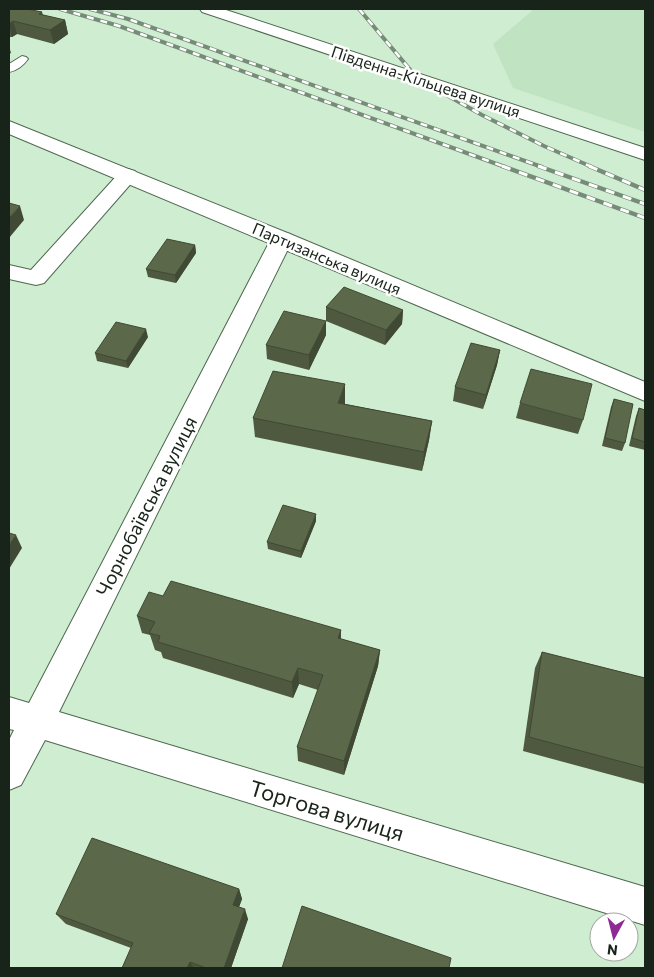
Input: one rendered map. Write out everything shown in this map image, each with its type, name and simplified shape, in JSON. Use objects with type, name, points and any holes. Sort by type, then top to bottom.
[{"type":"street","name":"Південна-Кільцева вулиця","points":[[208,9],[645,154]]},
{"type":"street","name":"Партизанська вулиця","points":[[9,127],[282,239],[645,392]]},
{"type":"street","points":[[9,272],[36,278],[128,175]]},
{"type":"street","name":"Чорнобаївська вулиця","points":[[9,773],[23,718],[282,239]]},
{"type":"street","name":"Торгова вулиця","points":[[23,718],[645,906]]},
{"type":"lane","points":[[9,69],[22,58]]},
{"type":"shaded area","points":[[534,9],[645,9],[645,132],[513,88],[493,44]]},
{"type":"building","points":[[9,9],[27,9],[65,20],[50,30],[13,21],[9,24]]},
{"type":"building","points":[[9,203],[20,206],[9,218]]},
{"type":"building","points":[[167,239],[195,245],[175,275],[146,269]]},
{"type":"building","points":[[344,287],[403,310],[386,330],[326,307]]},
{"type":"building","points":[[284,311],[326,321],[309,355],[266,345]]},
{"type":"building","points":[[116,322],[146,329],[126,361],[95,353]]},
{"type":"building","points":[[471,343],[500,350],[486,395],[455,387]]},
{"type":"building","points":[[531,369],[592,384],[583,420],[520,403]]},
{"type":"building","points":[[273,371],[345,384],[338,403],[432,421],[424,452],[253,418]]},
{"type":"building","points":[[614,399],[633,404],[625,443],[605,438]]},
{"type":"building","points":[[639,408],[645,410],[645,442],[632,438]]},
{"type":"building","points":[[283,505],[316,514],[301,551],[267,542]]},
{"type":"building","points":[[9,533],[16,535],[9,545]]},
{"type":"building","points":[[171,581],[341,630],[338,638],[380,650],[344,761],[297,747],[323,675],[298,668],[292,682],[158,642],[160,636],[149,633],[155,622],[137,616],[149,592],[163,596]]},
{"type":"building","points":[[542,652],[645,678],[645,768],[529,737]]},
{"type":"building","points":[[92,838],[239,889],[233,905],[245,909],[224,968],[206,968],[190,962],[187,968],[122,968],[133,943],[56,914]]},
{"type":"building","points":[[302,906],[451,958],[449,968],[282,968]]},
{"type":"railway","points":[[60,9],[119,26],[505,167]]},
{"type":"railway","points":[[90,9],[128,19],[542,167]]},
{"type":"railway","points":[[359,9],[418,79],[482,115],[544,146],[592,167]]},
{"type":"railway","points":[[502,166],[645,218]]},
{"type":"railway","points":[[538,166],[645,204]]},
{"type":"railway","points":[[589,166],[645,190]]}]
